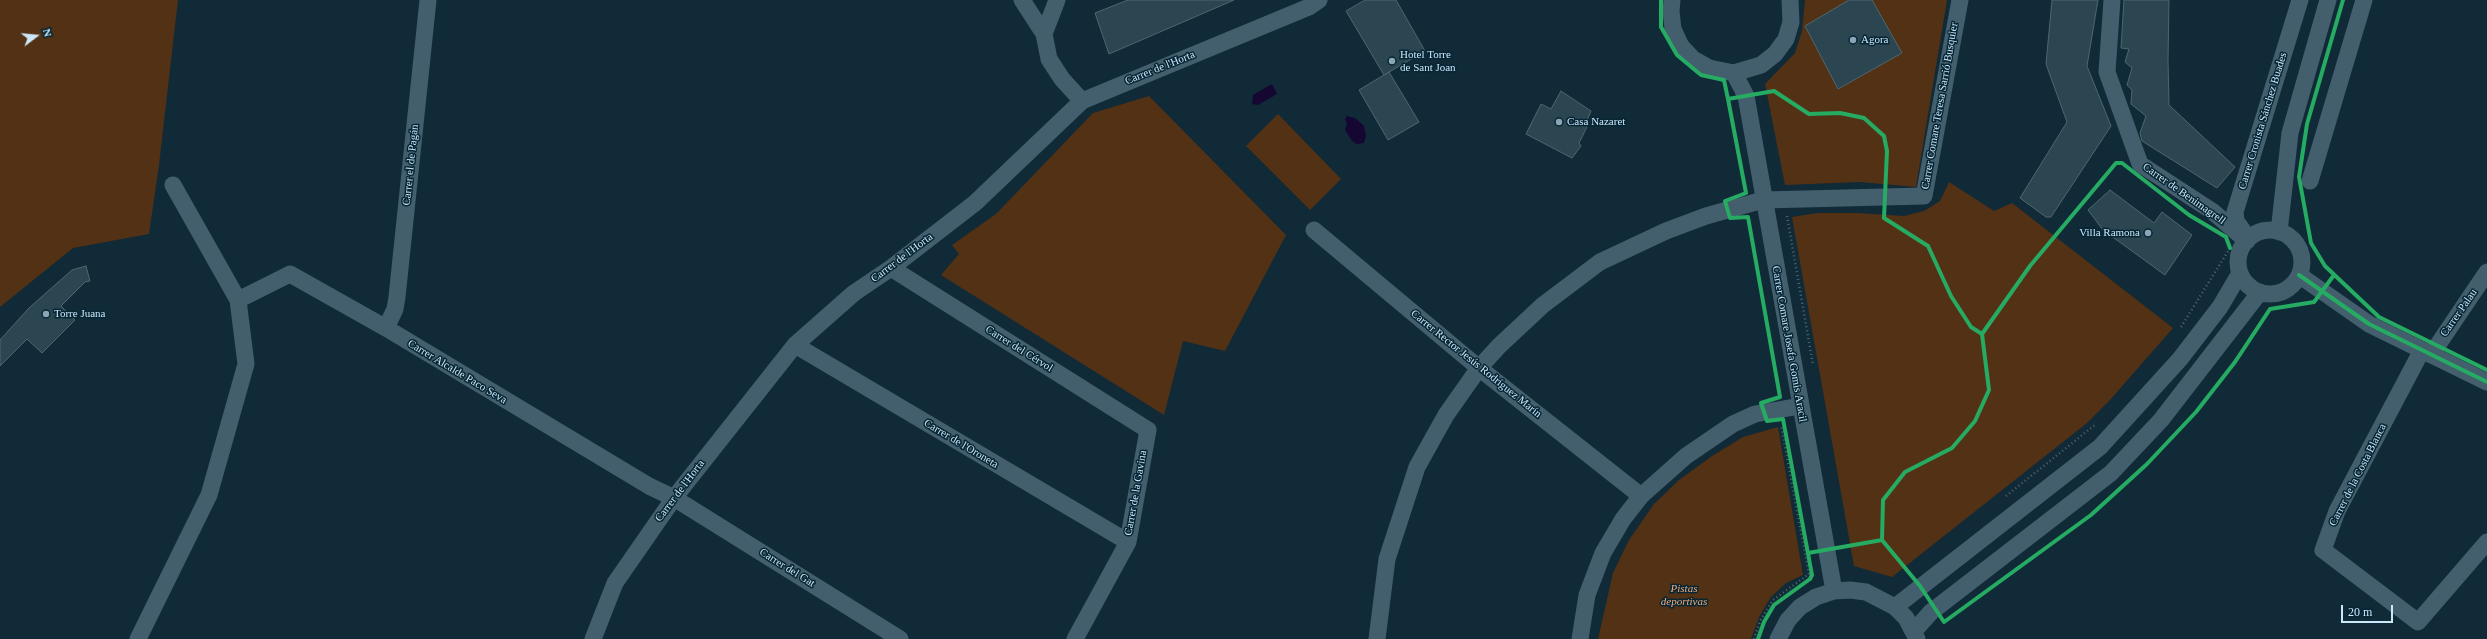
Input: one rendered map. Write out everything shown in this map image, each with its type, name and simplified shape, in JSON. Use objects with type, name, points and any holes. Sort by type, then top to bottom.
[{"type":"street","name":"Carrer el de Pagán","points":[[386,328],[395,309],[397,297],[428,0]]},
{"type":"street","points":[[1022,0],[1044,34],[1049,59],[1062,78],[1082,101]]},
{"type":"street","points":[[1044,34],[1057,0]]},
{"type":"street","name":"Carrer de l'Horta","points":[[593,639],[615,583],[674,498],[795,345],[854,293],[891,268],[975,202],[1082,101],[1309,7],[1319,0]]},
{"type":"street","points":[[1672,0],[1671,11],[1673,29],[1681,46],[1693,59],[1708,68],[1734,73],[1761,65],[1775,54],[1786,39],[1791,22],[1790,0]]},
{"type":"street","name":"Carrer Comare Teresa Sarrió Busquier","points":[[1763,200],[1924,196],[1960,0]]},
{"type":"street","name":"Carrer de Benimagrell","points":[[2112,0],[2107,72],[2140,164],[2212,211],[2248,239]]},
{"type":"street","name":"Carrer Cronista Sánchez Buades","points":[[2248,239],[2236,221],[2235,212],[2300,0]]},
{"type":"street","points":[[2279,232],[2290,133],[2328,0]]},
{"type":"street","points":[[2310,181],[2364,0]]},
{"type":"street","name":"Carrer Comare Josefa Gomis Aracil","points":[[1746,96],[1751,68]]},
{"type":"street","name":"Carrer Comare Josefa Gomis Aracil","points":[[1734,73],[1746,96],[1800,406],[1816,552],[1834,591]]},
{"type":"street","points":[[138,639],[209,495],[246,364],[238,300],[173,185]]},
{"type":"street","points":[[1377,639],[1387,559],[1417,467],[1446,415],[1479,368],[1499,346],[1543,305],[1600,262],[1666,231],[1727,209],[1763,200]]},
{"type":"street","name":"Carrer Rector Jesús Rodríguez Marín","points":[[1314,230],[1479,368],[1641,496]]},
{"type":"street","points":[[2263,231],[2279,232],[2291,239],[2298,246],[2301,256],[2299,275],[2286,290],[2277,294],[2260,292],[2249,286],[2240,272],[2239,259],[2248,239],[2263,231]]},
{"type":"street","name":"Carrer del Cérvol","points":[[891,268],[1148,430]]},
{"type":"street","points":[[1895,607],[2100,447],[2180,359],[2220,306],[2240,272]]},
{"type":"street","name":"Carrer Palau","points":[[2426,352],[2487,272]]},
{"type":"street","name":"Carrer Alcalde Paco Seva","points":[[238,300],[290,274],[386,328],[649,486],[674,498]]},
{"type":"street","points":[[2299,275],[2369,324],[2487,382]]},
{"type":"street","points":[[1778,639],[1788,620],[1800,607],[1816,597],[1834,591],[1850,590],[1866,592],[1895,607],[1916,635],[1931,612],[2111,474],[2161,420],[2260,292]]},
{"type":"street","name":"Carrer de l'Oroneta","points":[[795,345],[1128,542]]},
{"type":"street","name":"Carrer de la Costa Blanca","points":[[2426,352],[2337,511],[2323,550],[2418,622],[2487,542]]},
{"type":"street","points":[[1580,639],[1587,595],[1603,553],[1623,519],[1641,496],[1698,448],[1733,424],[1769,418],[1800,406]]},
{"type":"street","name":"Carrer de la Gavina","points":[[1075,639],[1128,542],[1148,430]]},
{"type":"street","name":"Carrer del Gat","points":[[674,498],[900,639]]},
{"type":"path","points":[[1786,210],[1814,371]]},
{"type":"path","points":[[2177,333],[2230,248],[2228,242]]},
{"type":"path","points":[[1758,639],[1764,622],[1774,605],[1810,579],[1816,552],[1783,419],[1767,421],[1769,418]]},
{"type":"path","points":[[1754,639],[1760,621],[1773,600],[1809,574],[1781,423],[1769,418]]},
{"type":"path","points":[[2005,497],[2100,420]]},
{"type":"green space","points":[[0,0],[178,0],[159,165],[149,234],[73,248],[0,307]]},
{"type":"green space","points":[[1805,0],[1947,0],[1916,187],[1860,182],[1785,185],[1765,84],[1795,53],[1802,31]]},
{"type":"green space","points":[[1149,96],[1286,235],[1225,351],[1183,341],[1164,415],[941,275],[959,254],[952,245],[996,214],[1093,113]]},
{"type":"green space","points":[[1278,114],[1341,179],[1310,210],[1246,146]]},
{"type":"green space","points":[[1949,182],[1994,211],[2012,203],[2173,328],[2110,400],[2087,423],[1892,577],[1854,566],[1792,217],[1817,213],[1857,213],[1904,216],[1924,211],[1940,201]]},
{"type":"green space","name":"Pistas deportivas","points":[[1778,427],[1803,575],[1786,583],[1771,597],[1759,617],[1751,639],[1598,639],[1613,573],[1629,540],[1654,504],[1679,480],[1712,456],[1743,437]]},
{"type":"shaded area","points":[[1272,84],[1277,94],[1258,105],[1252,104],[1253,95]]},
{"type":"shaded area","points":[[1347,116],[1355,118],[1364,126],[1366,136],[1364,143],[1357,144],[1352,141],[1345,130],[1347,124],[1345,119]]},
{"type":"building","points":[[1128,0],[1234,0],[1109,54],[1095,13]]},
{"type":"building","name":"Hotel Torre de Sant Joan","points":[[1365,0],[1396,0],[1425,51],[1384,75],[1346,11]]},
{"type":"building","name":"Agora","points":[[1849,0],[1872,0],[1902,53],[1838,89],[1805,26]]},
{"type":"building","points":[[2052,0],[2098,0],[2087,66],[2111,126],[2051,217],[2046,217],[2020,198],[2067,122],[2046,64]]},
{"type":"building","points":[[2124,0],[2169,0],[2169,105],[2235,167],[2217,188],[2142,141],[2140,133],[2146,116],[2131,104],[2132,90],[2127,85],[2132,68],[2125,62],[2129,49],[2121,48]]},
{"type":"building","points":[[1389,72],[1419,122],[1388,140],[1359,90]]},
{"type":"building","name":"Casa Nazaret","points":[[1561,91],[1591,111],[1585,125],[1587,127],[1579,143],[1581,146],[1572,158],[1526,134],[1541,104],[1551,109]]},
{"type":"building","name":"Villa Ramona","points":[[2110,190],[2154,223],[2162,212],[2192,235],[2165,275],[2103,230],[2088,210]]},
{"type":"building","name":"Torre Juana","points":[[86,266],[90,281],[85,282],[61,306],[75,320],[42,353],[27,339],[0,366],[0,340],[29,308],[72,270]]},
{"type":"cycle path","points":[[1661,0],[1661,27],[1677,55],[1701,75],[1724,80],[1728,99],[1774,91],[1809,114],[1840,113],[1864,118],[1884,136],[1887,151],[1884,218],[1928,246],[1951,296],[1971,327],[1982,334],[2030,266],[2116,163],[2122,163],[2189,215],[2226,237],[2230,248]]},
{"type":"cycle path","points":[[2343,0],[2307,124],[2299,177],[2311,243],[2325,266],[2379,317],[2487,370]]},
{"type":"cycle path","points":[[1728,99],[1746,193],[1725,201],[1730,218],[1748,217],[1780,397],[1761,403],[1767,421],[1783,419],[1812,575],[1810,579],[1774,605],[1764,622],[1758,639]]},
{"type":"cycle path","points":[[2299,275],[2369,324],[2487,382]]},
{"type":"cycle path","points":[[1982,334],[1989,390],[1975,421],[1952,448],[1905,472],[1883,500],[1882,540],[1920,586],[1944,622],[2091,515],[2147,464],[2196,412],[2235,362],[2270,309],[2314,302],[2334,275]]},
{"type":"cycle path","points":[[1808,553],[1882,540]]},
{"type":"place","name":"Agora","points":[[1853,40]]},
{"type":"place","name":"Hotel Torre de Sant Joan","points":[[1392,61]]},
{"type":"place","name":"Casa Nazaret","points":[[1559,122]]},
{"type":"place","name":"Villa Ramona","points":[[2148,233]]},
{"type":"place","name":"Torre Juana","points":[[46,314]]}]
